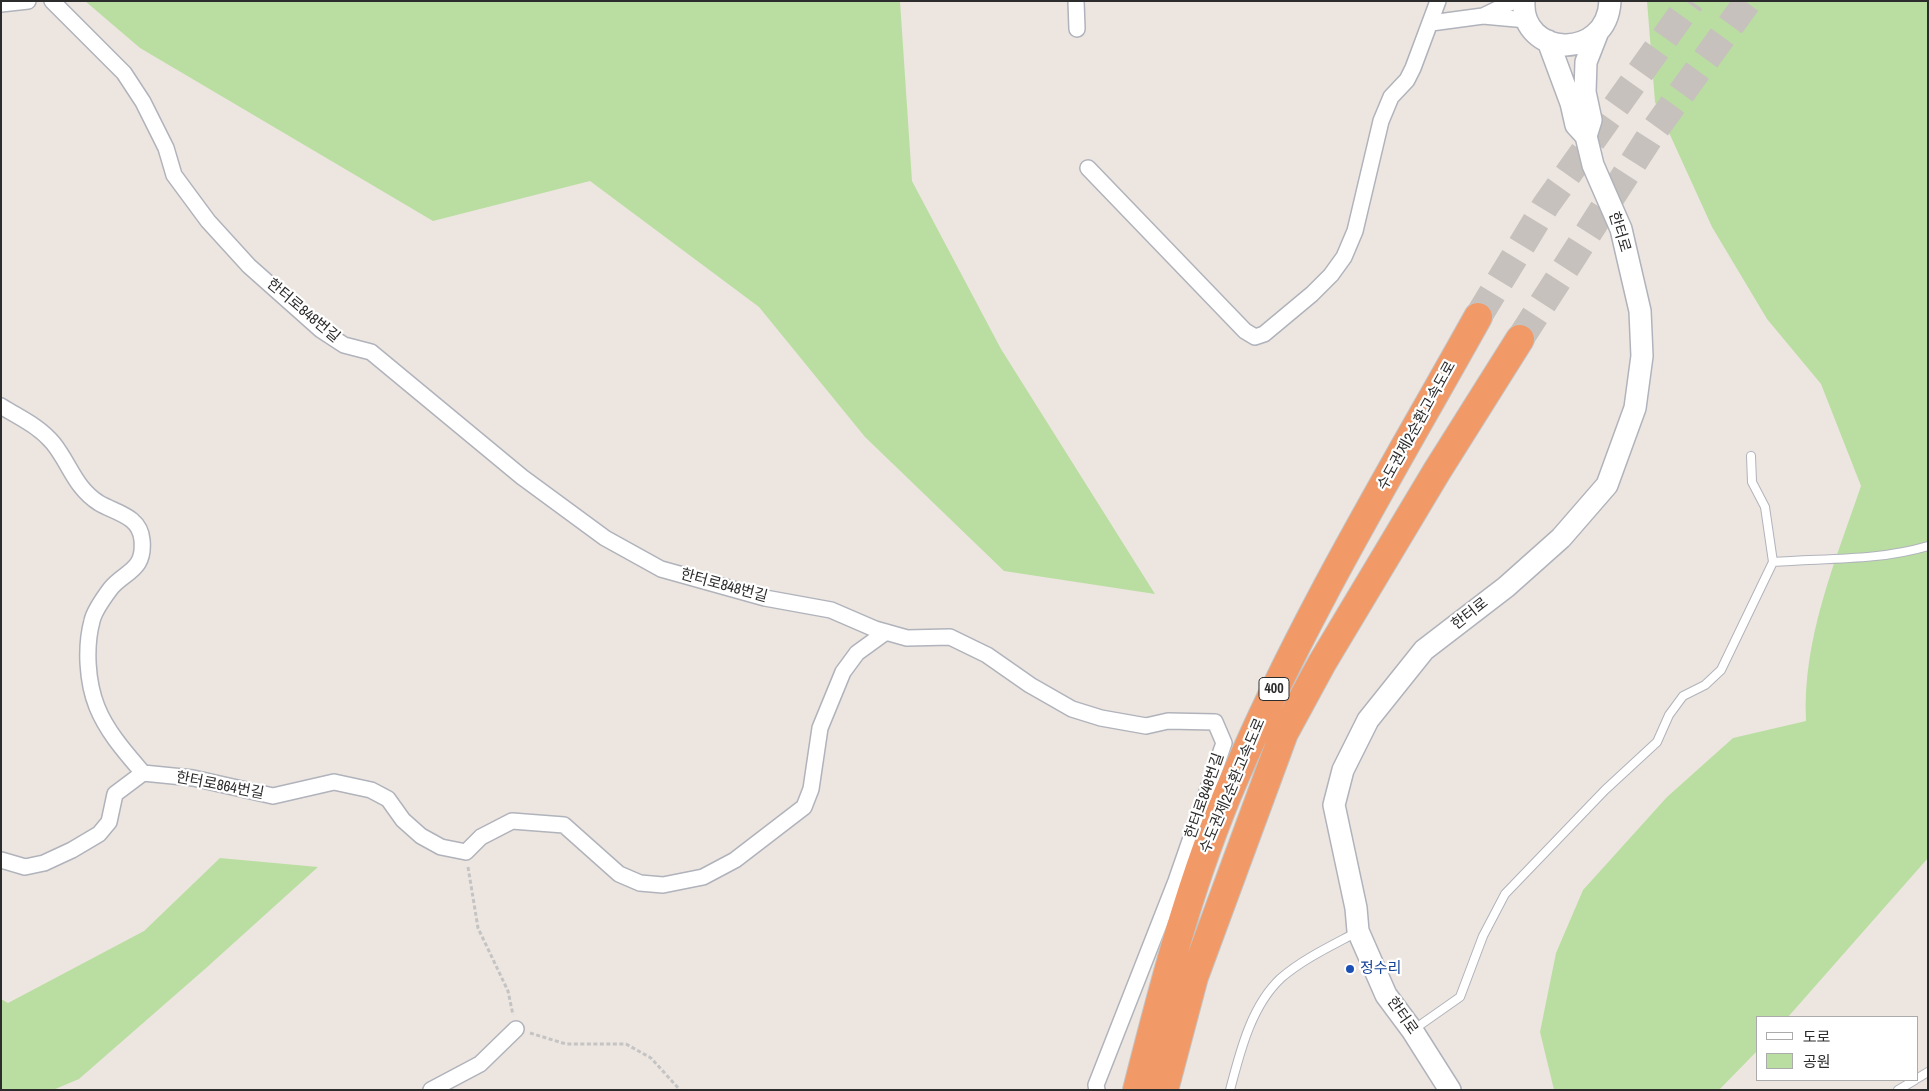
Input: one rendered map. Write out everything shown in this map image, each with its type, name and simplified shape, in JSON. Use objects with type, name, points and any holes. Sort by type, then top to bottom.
[{"type":"highway","name":"수도권제2순환고속도로","points":[[1136,1090],[1166,977],[1195,880],[1234,778],[1273,692],[1321,598],[1478,317]]},
{"type":"highway","name":"수도권제2순환고속도로","points":[[1164,1090],[1194,976],[1284,733],[1322,663],[1432,479],[1520,339]]},
{"type":"main road","name":"한터로","points":[[1586,136],[1591,120],[1586,92],[1586,62],[1597,34],[1605,23],[1610,1]]},
{"type":"main road","points":[[1526,10],[1535,31],[1548,41],[1558,45],[1572,46],[1586,41],[1597,34]]},
{"type":"main road","name":"한터로","points":[[1450,1090],[1412,1030],[1386,995],[1358,931],[1356,908],[1334,805],[1342,770],[1368,720],[1424,650],[1506,586],[1561,538],[1607,485],[1635,408],[1642,356],[1640,311],[1621,230],[1592,165],[1586,136],[1576,124],[1571,103],[1548,41]]},
{"type":"street","points":[[1,4],[28,1]]},
{"type":"street","name":"한터로848번길","points":[[52,1],[124,73],[151,117],[166,148],[174,175],[208,221],[249,266],[321,330],[344,345],[371,352],[522,477],[605,538],[661,569],[765,598],[831,610],[886,632],[907,638],[950,637],[987,655],[1030,685],[1072,710],[1101,718],[1146,726],[1168,722],[1215,722],[1224,743],[1176,881],[1096,1085],[1097,1090]]},
{"type":"street","points":[[1076,1],[1077,29]]},
{"type":"street","points":[[1088,168],[1245,331],[1255,336],[1264,334],[1312,294],[1331,275],[1344,257],[1355,231],[1381,121],[1391,97],[1407,80],[1414,68],[1438,1]]},
{"type":"street","points":[[1483,16],[1514,1]]},
{"type":"street","points":[[1431,23],[1526,10]]},
{"type":"street","points":[[1,406],[38,427],[54,444],[82,490],[99,503],[131,518],[140,532],[142,541],[139,560],[132,573],[111,587],[92,620],[88,673],[98,707],[120,747],[142,773],[116,794],[109,822],[99,834],[72,850],[44,863],[26,868],[1,860]]},
{"type":"street","points":[[466,852],[481,837],[512,821],[564,825],[618,874],[640,883],[663,884],[703,877],[736,860],[804,807],[811,789],[820,728],[843,672],[857,653],[886,632]]},
{"type":"street","name":"한터로864번길","points":[[142,773],[193,778],[273,796],[334,782],[371,790],[388,799],[403,820],[421,836],[441,847],[466,852]]},
{"type":"street","points":[[431,1090],[480,1064],[516,1029]]},
{"type":"lane","points":[[1412,1030],[1460,997],[1483,936],[1505,894],[1605,790],[1657,742],[1669,715],[1683,696],[1705,685],[1721,670],[1773,562],[1766,507],[1752,482],[1751,456]]},
{"type":"lane","points":[[1773,562],[1880,556],[1907,552],[1928,546]]},
{"type":"lane","points":[[1230,1090],[1240,1050],[1261,1003],[1280,980],[1301,963],[1358,931]]},
{"type":"lane","points":[[1898,1090],[1913,1081]]},
{"type":"path","points":[[466,852],[478,928],[508,991],[516,1029],[566,1044],[626,1044],[651,1058],[680,1090]]},
{"type":"green space","points":[[85,1],[900,1],[912,181],[1001,349],[1155,594],[1004,571],[865,437],[759,307],[590,181],[433,221],[140,48]]},
{"type":"green space","points":[[1647,1],[1928,1],[1928,858],[1789,1016],[1756,1016],[1756,1052],[1719,1090],[1554,1090],[1540,1032],[1556,953],[1583,890],[1667,797],[1733,738],[1806,721],[1809,661],[1815,631],[1831,572],[1861,486],[1821,384],[1767,319],[1712,227],[1655,102]]},
{"type":"green space","points":[[220,858],[318,867],[79,1079],[53,1090],[1,1090],[1,999],[8,1003],[144,931]]},
{"type":"tunnel","points":[[1478,317],[1546,205],[1691,1]]},
{"type":"tunnel","points":[[1520,339],[1651,135],[1748,1]]},
{"type":"place","name":"정수리","points":[[1350,969]]}]
